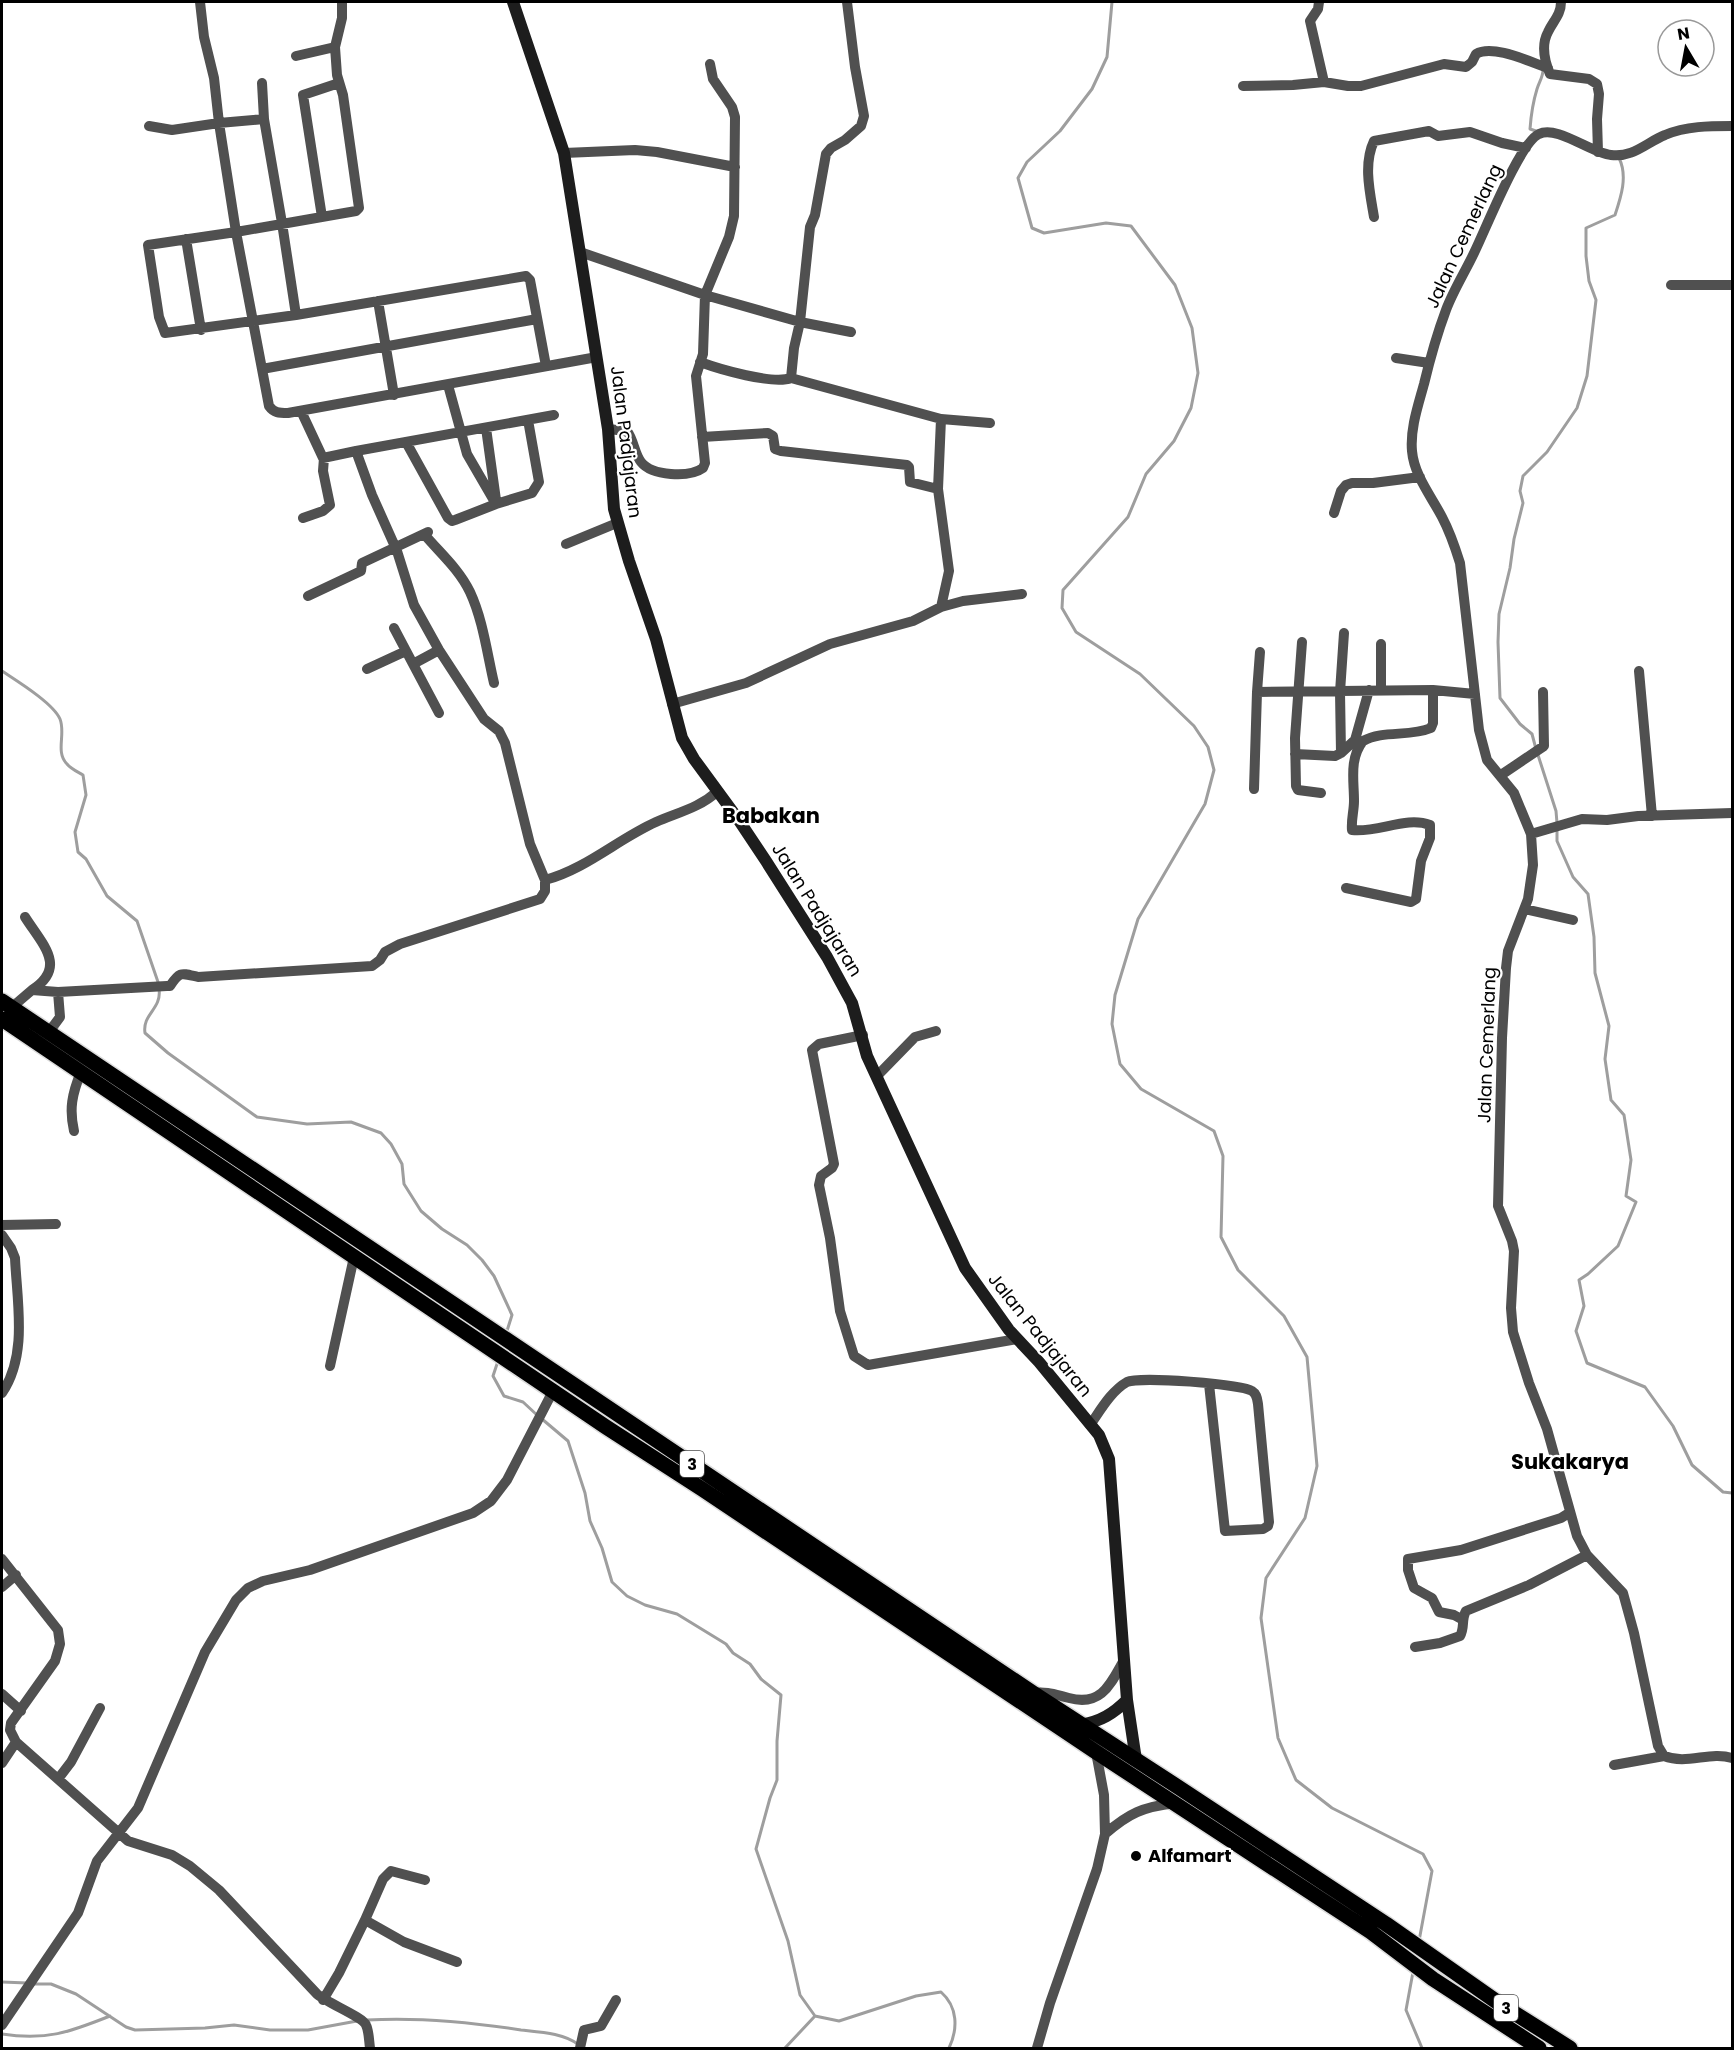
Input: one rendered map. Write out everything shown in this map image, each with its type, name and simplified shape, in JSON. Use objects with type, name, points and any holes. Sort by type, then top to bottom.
[{"type":"main road","name":"3","points":[[5,1009],[49,1032],[974,1663],[1096,1752],[1371,1932],[1433,1979],[1539,2049]]},
{"type":"main road","name":"3","points":[[5,1009],[81,1072],[553,1391],[974,1663],[1033,1693],[1386,1924],[1442,1965],[1570,2049]]},
{"type":"street","points":[[200,2],[204,37],[214,78],[236,232],[269,406],[272,411],[288,413],[301,411],[597,357]]},
{"type":"street","points":[[342,2],[342,18],[335,47],[360,204],[356,211],[236,232],[150,243],[147,247],[162,330],[165,333],[201,330],[526,276],[530,280],[546,366]]},
{"type":"street","name":"Jalan Padjajaran","points":[[513,2],[564,153],[608,429],[612,492],[617,523],[636,582],[648,610],[682,738],[694,759],[738,819],[827,957],[852,1002],[867,1056],[964,1268],[1017,1339],[1090,1425],[1105,1447],[1109,1459],[1127,1700],[1136,1760]]},
{"type":"street","points":[[791,378],[800,322],[810,227],[815,215],[826,154],[861,126],[864,116],[855,68],[847,2]]},
{"type":"street","points":[[1319,2],[1318,9],[1310,21],[1324,82]]},
{"type":"street","points":[[1561,2],[1559,14],[1544,42],[1548,68],[1550,74],[1589,79],[1597,84],[1599,94],[1598,152]]},
{"type":"street","points":[[296,56],[335,47]]},
{"type":"street","points":[[1243,86],[1324,82],[1361,86],[1444,64],[1466,67],[1476,54],[1484,51],[1506,54],[1548,68]]},
{"type":"street","points":[[608,429],[627,431],[641,462],[670,474],[689,475],[703,468],[705,463],[696,376],[703,354],[705,295],[729,237],[734,216],[735,167],[735,117],[732,107],[713,79],[710,64]]},
{"type":"street","points":[[262,83],[264,119],[296,315]]},
{"type":"street","points":[[322,217],[303,95],[339,83]]},
{"type":"street","points":[[149,126],[172,130],[264,119]]},
{"type":"street","name":"Jalan Cemerlang","points":[[1664,1756],[1658,1746],[1623,1593],[1587,1555],[1577,1536],[1547,1429],[1513,1332],[1511,1308],[1514,1251],[1498,1206],[1506,968],[1512,939],[1525,909],[1532,879],[1530,834],[1514,793],[1487,760],[1479,730],[1460,563],[1447,527],[1413,462],[1412,435],[1429,363],[1446,308],[1507,182],[1526,148],[1538,134],[1553,132],[1598,152],[1621,156],[1633,153],[1665,135],[1681,130],[1732,126]]},
{"type":"street","points":[[1374,217],[1369,183],[1374,141],[1429,131],[1438,136],[1470,132],[1526,148]]},
{"type":"street","points":[[564,153],[635,150],[735,167]]},
{"type":"street","points":[[186,239],[201,330]]},
{"type":"street","points":[[580,252],[705,295],[800,322],[851,332]]},
{"type":"street","points":[[1671,285],[1732,285]]},
{"type":"street","points":[[378,301],[394,394]]},
{"type":"street","points":[[262,369],[537,320]]},
{"type":"street","points":[[1396,358],[1429,363]]},
{"type":"street","points":[[700,362],[743,374],[783,380],[791,378],[941,419],[990,423]]},
{"type":"street","points":[[448,385],[460,434],[476,472],[496,504]]},
{"type":"street","points":[[301,411],[324,458],[323,471],[330,505],[323,511],[303,518]]},
{"type":"street","points":[[324,458],[554,415]]},
{"type":"street","points":[[941,419],[938,489],[949,571],[941,607]]},
{"type":"street","points":[[406,442],[452,521],[532,493],[538,486],[535,454],[528,420]]},
{"type":"street","points":[[486,428],[496,504]]},
{"type":"street","points":[[702,437],[768,433],[773,436],[775,449],[781,452],[908,465],[910,482],[938,489]]},
{"type":"street","points":[[32,990],[58,993],[167,986],[179,974],[198,977],[372,966],[386,952],[400,944],[540,899],[545,891],[545,880],[530,844],[505,743],[499,731],[484,719],[439,650],[414,605],[395,547],[356,452]]},
{"type":"street","points":[[1334,513],[1341,491],[1346,485],[1420,477]]},
{"type":"street","points":[[566,544],[617,523]]},
{"type":"street","points":[[308,596],[361,571],[362,563],[426,533],[469,591],[478,612],[494,683]]},
{"type":"street","points":[[672,704],[746,683],[830,644],[913,621],[941,607],[963,601],[1022,594]]},
{"type":"street","points":[[394,628],[439,713]]},
{"type":"street","points":[[1341,753],[1340,692],[1344,633]]},
{"type":"street","points":[[1302,642],[1297,692],[1295,754],[1297,789],[1321,793]]},
{"type":"street","points":[[1295,754],[1335,756],[1355,740],[1375,690],[1381,644]]},
{"type":"street","points":[[413,664],[439,650]]},
{"type":"street","points":[[367,669],[406,651]]},
{"type":"street","points":[[1254,789],[1260,652]]},
{"type":"street","points":[[1639,671],[1652,816]]},
{"type":"street","points":[[1346,888],[1411,902],[1416,899],[1421,861],[1430,838],[1430,825],[1413,823],[1352,830],[1354,801],[1352,775],[1353,763],[1363,741],[1377,736],[1412,733],[1431,728],[1433,690]]},
{"type":"street","points":[[1257,692],[1433,690],[1475,694]]},
{"type":"street","points":[[1501,775],[1544,746],[1544,692]]},
{"type":"street","points":[[545,880],[591,861],[655,823],[690,810],[718,791]]},
{"type":"street","points":[[1530,834],[1582,819],[1607,820],[1732,813]]},
{"type":"street","points":[[1525,909],[1573,920]]},
{"type":"street","points":[[5,1009],[46,981],[50,967],[50,956],[25,917]]},
{"type":"street","points":[[49,1032],[60,1017],[58,993]]},
{"type":"street","points":[[877,1076],[915,1037],[936,1031]]},
{"type":"street","points":[[862,1035],[819,1044],[812,1050],[834,1164],[821,1176],[819,1185],[830,1238],[840,1311],[854,1356],[868,1365],[1017,1339]]},
{"type":"street","points":[[74,1131],[70,1114],[72,1095],[81,1072]]},
{"type":"street","points":[[2,1225],[56,1224]]},
{"type":"street","points":[[2,1235],[15,1258],[18,1352],[2,1393]]},
{"type":"street","points":[[330,1366],[354,1257]]},
{"type":"street","points":[[1090,1425],[1107,1402],[1128,1382],[1140,1379],[1183,1381],[1209,1384],[1252,1390],[1257,1396],[1269,1522],[1268,1526],[1263,1529],[1225,1531],[1209,1384]]},
{"type":"street","points":[[2,2025],[78,1913],[97,1861],[138,1808],[217,1630],[236,1600],[248,1588],[263,1581],[310,1570],[473,1513],[491,1501],[507,1480],[553,1391]]},
{"type":"street","points":[[1463,1620],[1454,1615],[1439,1612],[1432,1598],[1414,1588],[1408,1570],[1408,1559],[1461,1550],[1561,1518],[1569,1513]]},
{"type":"street","points":[[1415,1647],[1440,1643],[1460,1636],[1466,1611],[1528,1585],[1587,1555]]},
{"type":"street","points":[[2,1559],[58,1630],[60,1644],[55,1661],[11,1723],[10,1730],[16,1742],[128,1841],[172,1855],[190,1866],[226,1898],[323,2000],[363,2021],[367,2026],[370,2049]]},
{"type":"street","points":[[2,1587],[16,1575]]},
{"type":"street","points":[[1033,1693],[1044,1692],[1083,1700],[1096,1697],[1107,1690],[1124,1660]]},
{"type":"street","points":[[2,1694],[21,1712]]},
{"type":"street","points":[[1081,1725],[1108,1717],[1127,1700]]},
{"type":"street","points":[[58,1779],[71,1762],[100,1708]]},
{"type":"street","points":[[2,1763],[16,1742]]},
{"type":"street","points":[[1036,2049],[1096,1869],[1105,1834],[1104,1796],[1096,1752]]},
{"type":"street","points":[[1614,1765],[1664,1756],[1679,1761],[1715,1756],[1732,1758]]},
{"type":"street","points":[[1105,1834],[1122,1819],[1136,1811],[1151,1806],[1175,1803]]},
{"type":"street","points":[[323,2000],[339,1973],[383,1879],[391,1870],[425,1880]]},
{"type":"street","points":[[365,1920],[404,1942],[457,1962]]},
{"type":"street","points":[[580,2049],[584,2030],[601,2026],[616,2000]]},
{"type":"waterway","points":[[1112,2],[1107,57],[1092,89],[1060,131],[1027,162],[1018,178],[1032,228],[1044,233],[1106,223],[1131,226],[1175,285],[1192,328],[1198,373],[1191,408],[1174,441],[1146,474],[1128,517],[1063,590],[1062,608],[1076,632],[1140,674],[1194,726],[1208,747],[1214,770],[1205,804],[1138,919],[1115,995],[1112,1024],[1120,1064],[1141,1089],[1214,1131],[1223,1156],[1221,1237],[1238,1270],[1284,1316],[1307,1357],[1317,1466],[1305,1518],[1266,1578],[1261,1618],[1278,1738],[1296,1780],[1332,1808],[1423,1854],[1432,1871],[1419,1941]]},
{"type":"waterway","points":[[1539,132],[1530,129],[1534,99],[1543,70]]},
{"type":"waterway","points":[[1536,749],[1532,734],[1520,724],[1500,698],[1499,614],[1523,503],[1520,491],[1523,476],[1547,452],[1577,408],[1587,376],[1596,300],[1589,281],[1586,228],[1615,215],[1623,179],[1619,158]]},
{"type":"waterway","points":[[2,671],[43,699],[60,719],[63,759],[83,775],[86,795],[75,832],[78,852],[86,859],[107,896],[137,921],[158,982]]},
{"type":"waterway","points":[[1538,755],[1556,811],[1557,823]]},
{"type":"waterway","points":[[1557,830],[1557,841],[1573,877],[1588,894],[1594,937],[1595,973],[1609,1026],[1605,1059],[1611,1100],[1624,1115],[1631,1160],[1626,1196],[1636,1202],[1618,1246],[1579,1280],[1584,1306],[1576,1331],[1587,1363],[1645,1387],[1673,1426],[1692,1465],[1723,1492],[1732,1493]]},
{"type":"waterway","points":[[159,989],[158,1002],[146,1021],[145,1033],[168,1053],[257,1117],[307,1124],[351,1122],[381,1133],[391,1144],[402,1164],[404,1184],[421,1211],[442,1229],[467,1245],[494,1276],[512,1315],[506,1334]]},
{"type":"waterway","points":[[498,1361],[493,1376],[504,1396],[523,1402],[537,1415]]},
{"type":"waterway","points":[[542,1419],[568,1441],[585,1493],[590,1521],[602,1548],[612,1582],[627,1596],[645,1605],[677,1614],[726,1644],[733,1653],[750,1664],[761,1679],[781,1695],[777,1741],[777,1780],[756,1849],[788,1941],[800,1995],[815,2016],[839,2021],[916,1996],[941,1992],[951,2004],[955,2018],[954,2033],[949,2048]]},
{"type":"waterway","points":[[1413,1972],[1406,2010],[1422,2048]]},
{"type":"waterway","points":[[2,1982],[27,1983]]},
{"type":"waterway","points":[[33,1984],[51,1984],[76,1994],[126,2027],[135,2030],[234,2025],[270,2030],[308,2030],[357,2021]]},
{"type":"waterway","points":[[2,2034],[45,2036],[82,2027],[110,2016]]},
{"type":"waterway","points":[[785,2048],[815,2016]]},
{"type":"waterway","points":[[367,2020],[425,2020],[483,2025],[551,2034],[579,2045]]},
{"type":"place","name":"Alfamart","points":[[1136,1856]]},
{"type":"district","name":"Babakan","points":[[771,816]]},
{"type":"district","name":"Sukakarya","points":[[1570,1462]]}]
